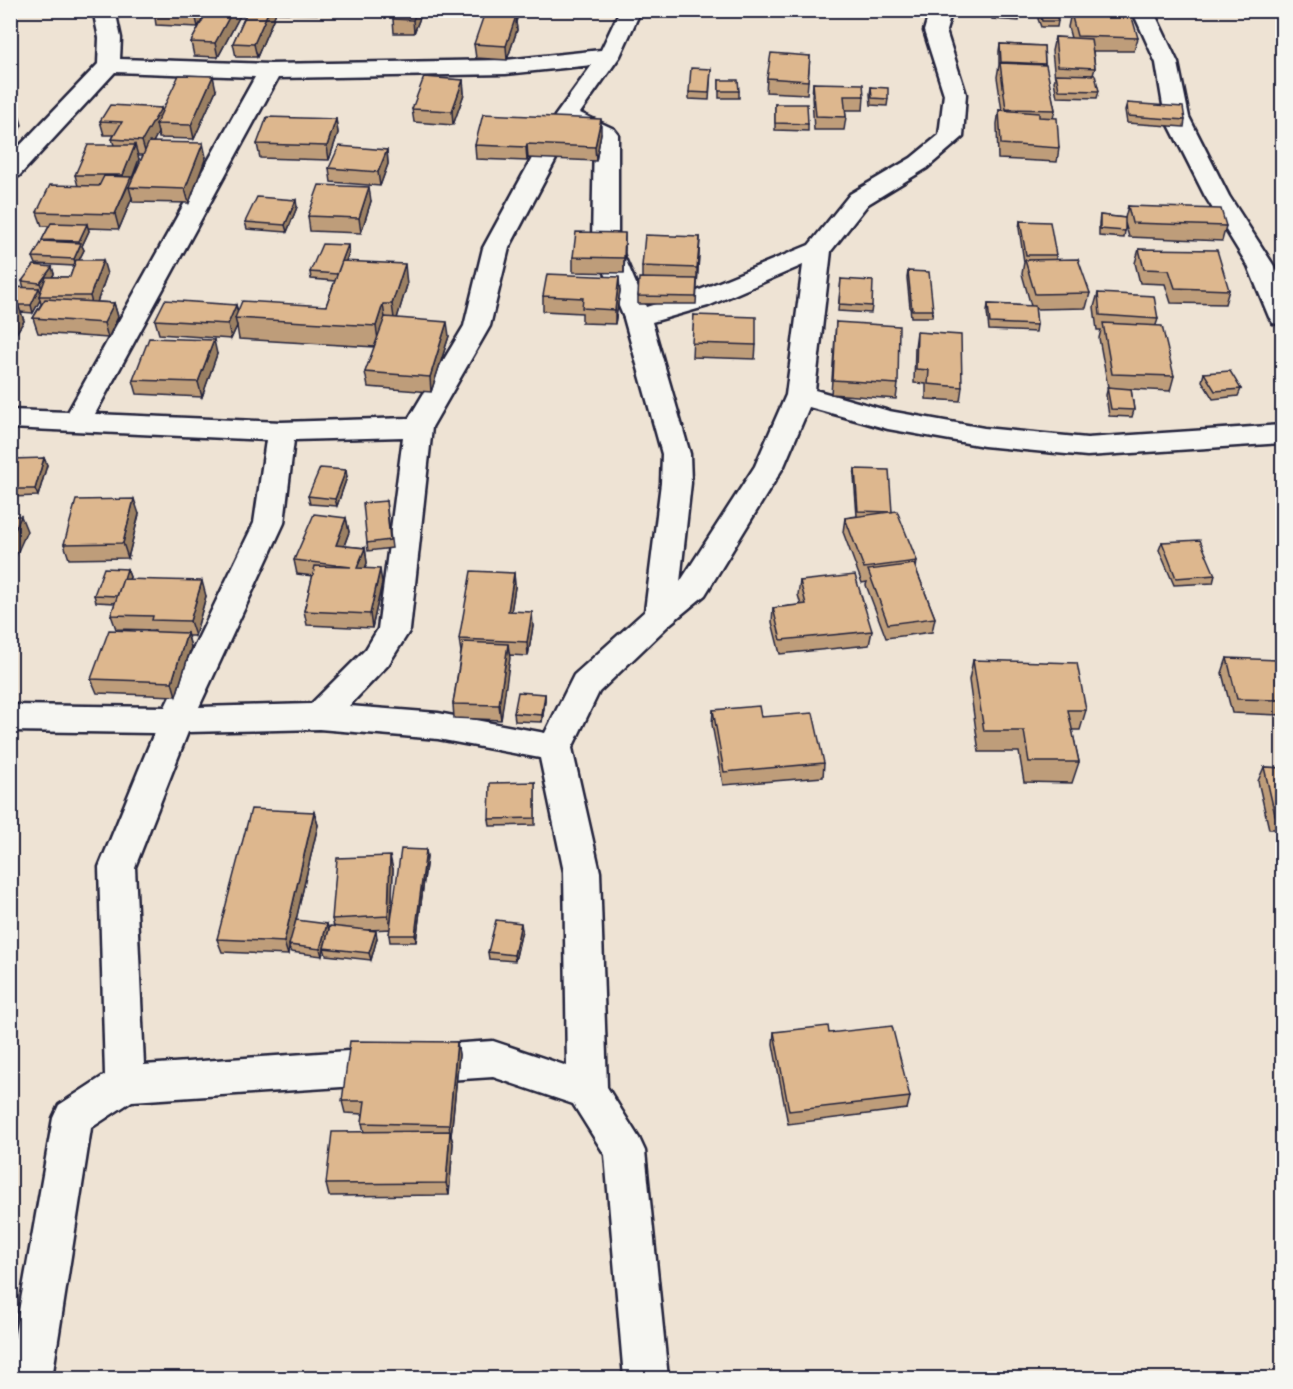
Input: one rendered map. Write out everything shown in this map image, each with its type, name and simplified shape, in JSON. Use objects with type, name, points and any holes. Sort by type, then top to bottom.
[{"type":"street","points":[[10,171],[109,65],[110,38],[104,10]]},
{"type":"street","points":[[319,716],[377,657],[394,630],[418,427],[477,326],[496,248],[567,116],[609,57],[631,10]]},
{"type":"street","points":[[637,318],[699,300],[818,250],[859,199],[919,164],[951,137],[955,93],[935,31],[941,10]]},
{"type":"street","points":[[1142,10],[1167,63],[1177,117],[1217,196],[1261,266],[1282,317]]},
{"type":"street","points":[[109,65],[270,71],[506,67],[609,57]]},
{"type":"street","points":[[77,421],[270,71]]},
{"type":"street","points":[[567,116],[606,134],[605,242],[637,318],[676,454],[676,483],[660,615]]},
{"type":"street","points":[[646,1378],[625,1150],[587,1091],[582,872],[555,748],[586,684],[660,615],[694,587],[769,465],[800,395],[818,250]]},
{"type":"street","points":[[800,395],[898,422],[984,437],[1087,447],[1282,434]]},
{"type":"street","points":[[10,419],[281,431],[418,427]]},
{"type":"street","points":[[125,1084],[117,867],[176,720],[269,523],[281,431]]},
{"type":"street","points":[[10,718],[176,720],[319,716],[438,726],[555,748]]},
{"type":"street","points":[[30,1378],[73,1118],[125,1084],[492,1059],[587,1091]]},
{"type":"building","points":[[154,10],[197,10],[195,14]]},
{"type":"building","points":[[208,10],[233,10],[215,43],[191,42]]},
{"type":"building","points":[[248,10],[269,10],[254,44],[233,43]]},
{"type":"building","points":[[396,10],[417,10],[413,20],[393,19]]},
{"type":"building","points":[[502,10],[517,10],[516,15],[501,15]]},
{"type":"building","points":[[993,10],[1020,10],[1020,14],[993,12]]},
{"type":"building","points":[[1040,12],[1055,12],[1058,21],[1042,21]]},
{"type":"building","points":[[1071,13],[1131,14],[1138,38],[1077,36]]},
{"type":"building","points":[[484,15],[516,16],[506,46],[474,44]]},
{"type":"building","points":[[1055,37],[1091,39],[1095,68],[1058,66]]},
{"type":"building","points":[[1000,44],[1044,46],[1045,64],[1001,62]]},
{"type":"building","points":[[771,53],[810,56],[808,81],[767,78]]},
{"type":"building","points":[[1000,63],[1046,65],[1055,110],[1006,109]]},
{"type":"building","points":[[691,68],[711,69],[709,93],[689,92]]},
{"type":"building","points":[[1056,74],[1095,75],[1099,91],[1059,90]]},
{"type":"building","points":[[179,75],[213,76],[191,125],[156,124]]},
{"type":"building","points":[[424,77],[463,80],[452,111],[412,109]]},
{"type":"building","points":[[719,80],[738,80],[739,91],[719,91]]},
{"type":"building","points":[[813,83],[863,84],[864,96],[844,96],[846,117],[816,116]]},
{"type":"building","points":[[871,87],[888,88],[888,99],[872,98]]},
{"type":"building","points":[[1127,103],[1183,107],[1185,120],[1128,116]]},
{"type":"building","points":[[775,104],[807,104],[808,124],[775,123]]},
{"type":"building","points":[[110,105],[161,108],[142,141],[112,139],[122,122],[100,121]]},
{"type":"building","points":[[10,110],[18,111],[10,124]]},
{"type":"building","points":[[999,110],[1039,113],[1039,117],[1057,118],[1059,148],[1001,144]]},
{"type":"building","points":[[483,114],[601,119],[595,147],[527,144],[526,147],[475,145]]},
{"type":"building","points":[[267,117],[336,119],[327,146],[257,144]]},
{"type":"building","points":[[149,142],[203,143],[185,189],[129,187]]},
{"type":"building","points":[[88,145],[135,145],[123,175],[75,175]]},
{"type":"building","points":[[339,146],[387,150],[378,172],[329,168]]},
{"type":"building","points":[[104,176],[131,177],[115,214],[37,212],[50,185],[99,186]]},
{"type":"building","points":[[319,185],[369,187],[359,218],[308,216]]},
{"type":"building","points":[[257,197],[296,200],[285,225],[245,222]]},
{"type":"building","points":[[1128,206],[1221,209],[1226,226],[1132,223]]},
{"type":"building","points":[[1100,215],[1125,218],[1125,231],[1100,229]]},
{"type":"building","points":[[1020,221],[1050,222],[1056,255],[1026,255]]},
{"type":"building","points":[[51,223],[87,224],[79,241],[42,240]]},
{"type":"building","points":[[576,232],[625,233],[624,258],[573,257]]},
{"type":"building","points":[[645,235],[700,237],[697,268],[642,266]]},
{"type":"building","points":[[42,241],[81,243],[74,259],[33,257]]},
{"type":"building","points":[[322,244],[348,245],[337,274],[310,272]]},
{"type":"building","points":[[1139,249],[1217,250],[1229,290],[1175,288],[1169,270],[1144,269]]},
{"type":"building","points":[[1078,259],[1090,293],[1035,294],[1025,260]]},
{"type":"building","points":[[76,260],[103,260],[90,296],[39,296],[46,277],[70,277]]},
{"type":"building","points":[[342,261],[405,264],[392,304],[383,304],[376,326],[235,318],[242,301],[326,306]]},
{"type":"building","points":[[34,265],[52,267],[40,283],[22,281]]},
{"type":"building","points":[[908,271],[929,272],[933,310],[912,310]]},
{"type":"building","points":[[547,274],[619,277],[615,310],[582,308],[583,298],[543,296]]},
{"type":"building","points":[[639,278],[697,279],[696,297],[638,296]]},
{"type":"building","points":[[841,279],[873,281],[872,306],[839,304]]},
{"type":"building","points":[[10,287],[39,288],[31,305],[10,305]]},
{"type":"building","points":[[1098,293],[1154,296],[1158,319],[1100,315]]},
{"type":"building","points":[[45,299],[114,303],[104,323],[33,318]]},
{"type":"building","points":[[165,300],[236,305],[228,324],[155,320]]},
{"type":"building","points":[[988,304],[1035,306],[1037,325],[990,323]]},
{"type":"building","points":[[10,306],[19,307],[10,320]]},
{"type":"building","points":[[694,315],[756,317],[756,345],[692,343]]},
{"type":"building","points":[[385,317],[447,322],[430,377],[365,372]]},
{"type":"building","points":[[836,322],[899,326],[898,384],[833,380]]},
{"type":"building","points":[[1103,323],[1162,326],[1174,376],[1112,374]]},
{"type":"building","points":[[917,332],[961,335],[962,387],[928,384],[929,370],[916,369]]},
{"type":"building","points":[[149,338],[214,340],[198,382],[133,380]]},
{"type":"building","points":[[1230,371],[1241,389],[1215,391],[1204,373]]},
{"type":"building","points":[[1107,387],[1131,389],[1134,410],[1111,409]]},
{"type":"building","points":[[44,458],[35,489],[10,489],[12,459]]},
{"type":"building","points":[[320,468],[346,470],[335,499],[308,496]]},
{"type":"building","points":[[855,469],[889,470],[892,512],[858,511]]},
{"type":"building","points":[[134,499],[123,543],[64,544],[76,500]]},
{"type":"building","points":[[386,501],[390,540],[367,543],[363,503]]},
{"type":"building","points":[[897,511],[917,561],[864,568],[845,518]]},
{"type":"building","points":[[314,514],[346,518],[336,545],[365,548],[357,568],[380,569],[370,614],[304,611],[315,566],[351,567],[294,560]]},
{"type":"building","points":[[10,516],[21,516],[10,541]]},
{"type":"building","points":[[1200,540],[1215,575],[1176,578],[1162,542]]},
{"type":"building","points":[[914,564],[935,618],[888,624],[868,570]]},
{"type":"building","points":[[104,568],[127,569],[117,596],[94,595]]},
{"type":"building","points":[[471,571],[514,573],[508,611],[532,612],[527,642],[459,639]]},
{"type":"building","points":[[855,575],[872,631],[781,640],[773,608],[806,604],[800,581]]},
{"type":"building","points":[[123,579],[202,581],[190,621],[152,620],[153,616],[111,615]]},
{"type":"building","points":[[109,630],[187,633],[172,682],[91,679]]},
{"type":"building","points":[[463,642],[508,644],[499,705],[453,704]]},
{"type":"building","points":[[1227,658],[1279,660],[1282,672],[1282,700],[1237,699]]},
{"type":"building","points":[[973,660],[1077,663],[1086,710],[1068,710],[1079,762],[1029,762],[1024,731],[984,731]]},
{"type":"building","points":[[518,692],[545,694],[542,715],[514,713]]},
{"type":"building","points":[[759,706],[761,717],[813,713],[824,763],[724,772],[713,710]]},
{"type":"building","points":[[1264,767],[1282,768],[1282,815],[1275,815]]},
{"type":"building","points":[[535,782],[535,818],[489,819],[490,783]]},
{"type":"building","points":[[251,809],[314,812],[284,942],[217,939]]},
{"type":"building","points":[[401,849],[426,850],[415,935],[389,935]]},
{"type":"building","points":[[390,856],[388,916],[332,919],[337,858]]},
{"type":"building","points":[[296,920],[327,924],[320,949],[289,945]]},
{"type":"building","points":[[496,920],[521,923],[514,955],[488,952]]},
{"type":"building","points":[[330,926],[376,931],[369,953],[324,948]]},
{"type":"building","points":[[828,1026],[829,1033],[892,1026],[910,1097],[789,1111],[774,1032]]},
{"type":"building","points":[[350,1041],[457,1042],[449,1125],[362,1123],[365,1101],[342,1101]]},
{"type":"building","points":[[450,1131],[446,1183],[326,1184],[332,1132]]}]
